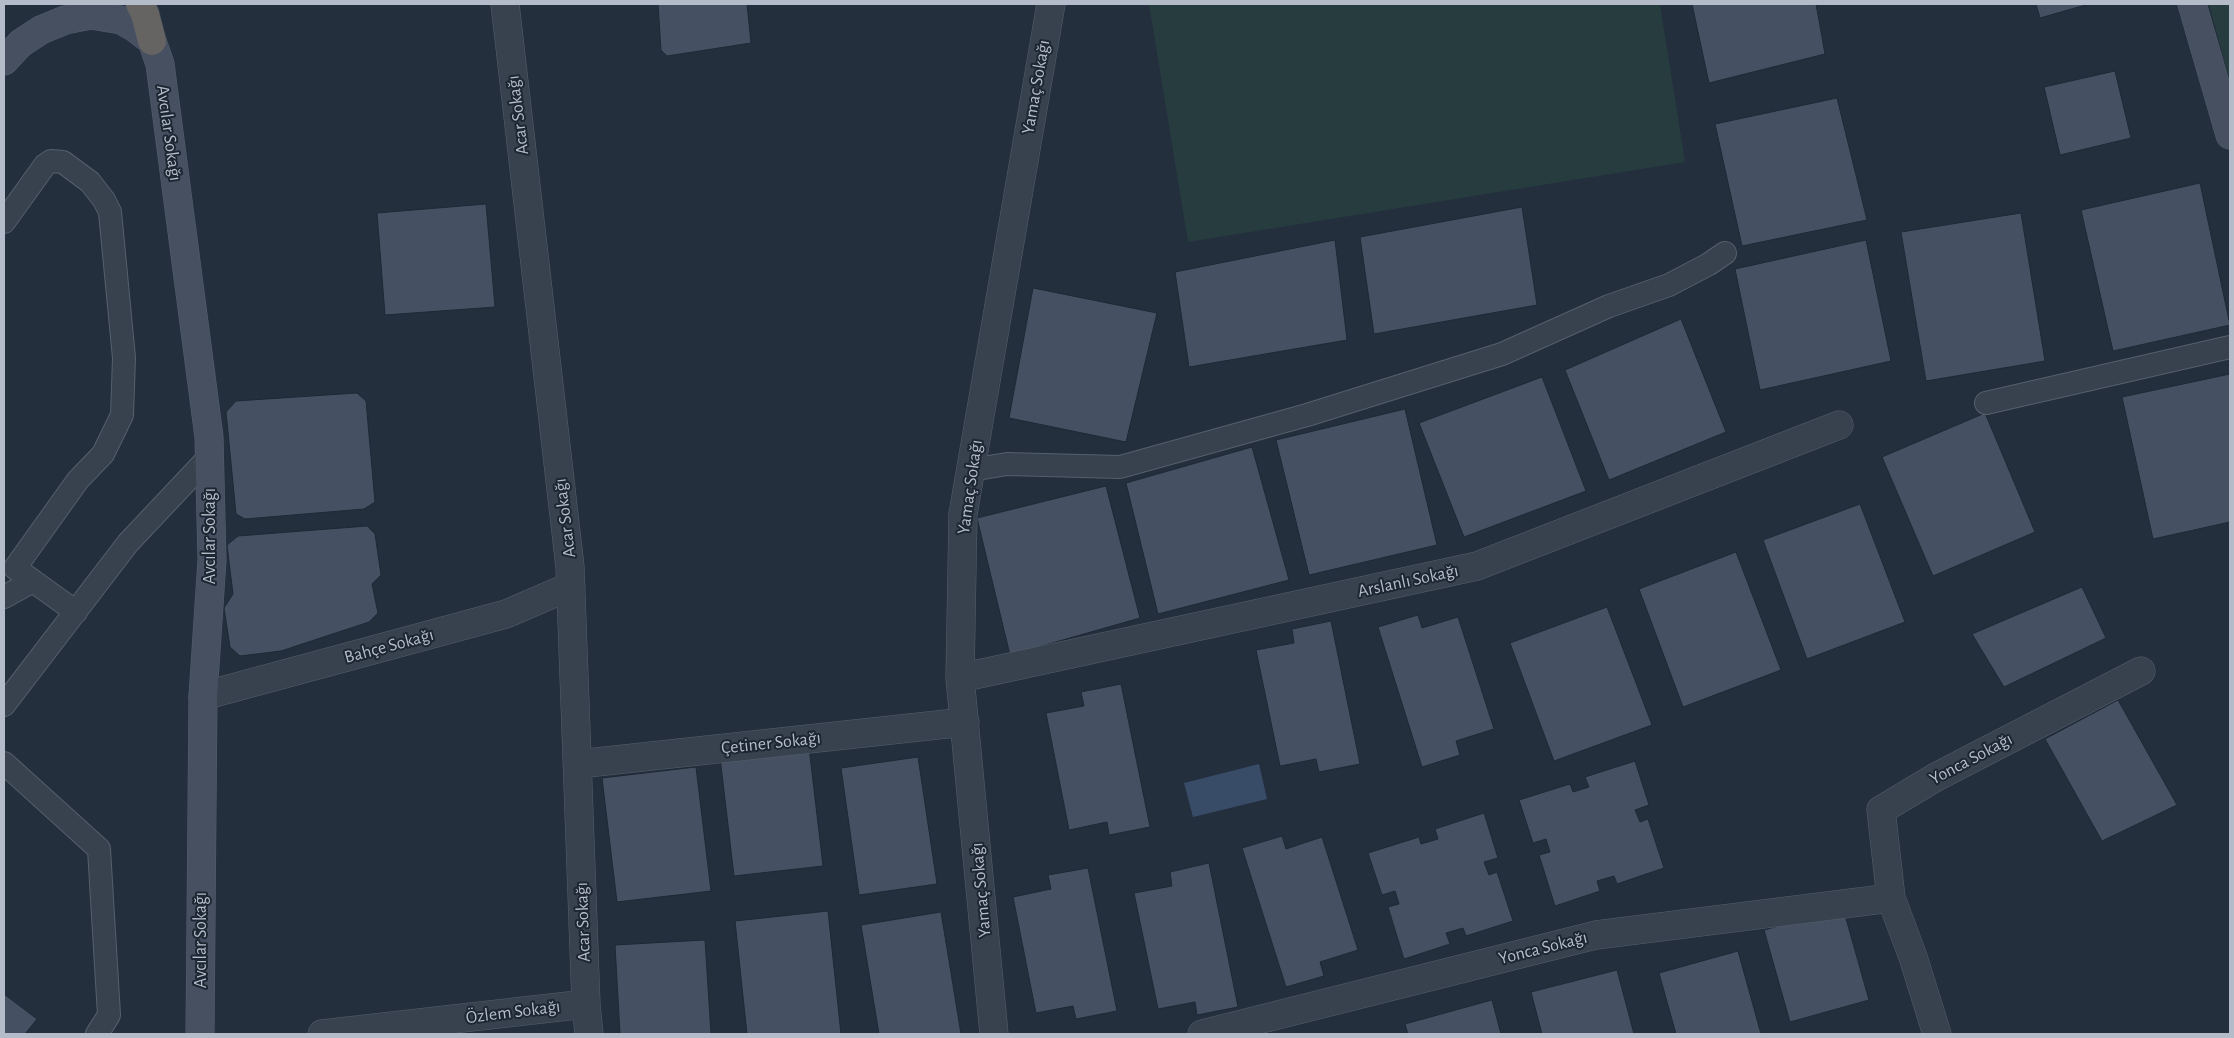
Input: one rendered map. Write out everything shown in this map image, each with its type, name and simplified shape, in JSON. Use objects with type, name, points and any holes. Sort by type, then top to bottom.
[{"type":"highway","points":[[144,7],[152,41]]},
{"type":"main road","points":[[2192,4],[2230,135]]},
{"type":"main road","points":[[4,61],[22,43],[41,30],[65,20],[91,15],[121,20],[152,41]]},
{"type":"main road","name":"Avcılar Sokağı","points":[[152,41],[160,64],[210,456],[212,560],[203,696],[200,1034]]},
{"type":"street","name":"Acar Sokağı","points":[[505,4],[571,586],[586,1004],[589,1034]]},
{"type":"street","name":"Yamaç Sokağı","points":[[994,1034],[960,678],[963,514],[1051,4]]},
{"type":"street","name":"Arslanlı Sokağı","points":[[960,678],[1477,566],[1839,425]]},
{"type":"street","name":"Bahçe Sokağı","points":[[203,696],[506,614],[571,586]]},
{"type":"street","name":"Yonca Sokağı","points":[[1937,1034],[1914,957],[1891,898],[1881,810],[1936,777],[2141,671]]},
{"type":"street","name":"Çetiner Sokağı","points":[[578,764],[965,722]]},
{"type":"street","name":"Yonca Sokağı","points":[[1202,1034],[1596,935],[1891,898]]},
{"type":"street","name":"Özlem Sokağı","points":[[322,1034],[586,1004]]},
{"type":"lane","points":[[4,222],[45,165],[51,161],[63,162],[90,182],[104,200],[110,212],[124,358],[122,415],[104,454],[78,480],[15,568],[76,612]]},
{"type":"lane","points":[[971,470],[1008,464],[1120,467],[1307,415],[1502,354],[1609,306],[1669,285],[1709,264],[1724,253]]},
{"type":"lane","points":[[1986,403],[2230,347]]},
{"type":"lane","points":[[4,705],[128,543],[210,456]]},
{"type":"lane","points":[[4,597],[32,580]]},
{"type":"lane","points":[[4,763],[99,849],[109,1015],[97,1034]]},
{"type":"green space","points":[[1149,4],[1660,4],[1685,162],[1188,242]]},
{"type":"green space","points":[[2209,4],[2230,4],[2230,82]]},
{"type":"water","points":[[1259,764],[1267,799],[1193,817],[1184,783]]},
{"type":"building","points":[[658,4],[747,4],[751,43],[667,56],[661,50]]},
{"type":"building","points":[[1692,4],[1816,4],[1825,54],[1709,83]]},
{"type":"building","points":[[2036,4],[2089,4],[2040,18]]},
{"type":"building","points":[[2115,71],[2131,138],[2060,155],[2044,87]]},
{"type":"building","points":[[1837,98],[1867,220],[1742,246],[1715,124]]},
{"type":"building","points":[[2200,183],[2230,325],[2113,351],[2081,210]]},
{"type":"building","points":[[486,204],[495,307],[385,315],[377,213]]},
{"type":"building","points":[[1522,207],[1537,305],[1374,334],[1360,237]]},
{"type":"building","points":[[2021,213],[2045,361],[1926,381],[1901,232]]},
{"type":"building","points":[[1335,240],[1347,340],[1189,367],[1175,272]]},
{"type":"building","points":[[1866,240],[1891,361],[1760,390],[1735,269]]},
{"type":"building","points":[[1033,288],[1157,313],[1126,442],[1009,418]]},
{"type":"building","points":[[1681,319],[1726,432],[1609,480],[1565,370]]},
{"type":"building","points":[[2230,374],[2230,522],[2153,539],[2122,397]]},
{"type":"building","points":[[1542,377],[1586,491],[1464,537],[1419,423]]},
{"type":"building","points":[[357,393],[366,401],[375,502],[364,509],[245,519],[236,514],[226,412],[236,401]]},
{"type":"building","points":[[1405,409],[1437,545],[1309,575],[1276,440]]},
{"type":"building","points":[[1985,413],[2035,532],[1933,576],[1882,457]]},
{"type":"building","points":[[1252,447],[1289,580],[1158,614],[1126,483]]},
{"type":"building","points":[[1106,486],[1140,618],[1010,655],[977,518]]},
{"type":"building","points":[[1860,504],[1905,622],[1807,659],[1763,540]]},
{"type":"building","points":[[367,526],[375,534],[381,575],[372,584],[378,613],[369,622],[281,651],[240,656],[230,647],[224,608],[233,594],[227,545],[238,536]]},
{"type":"building","points":[[1736,552],[1781,670],[1683,707],[1639,589]]},
{"type":"building","points":[[2082,587],[2106,638],[2004,687],[1972,634]]},
{"type":"building","points":[[1607,607],[1652,725],[1554,761],[1510,643]]},
{"type":"building","points":[[1418,615],[1422,628],[1458,617],[1494,729],[1456,741],[1460,755],[1422,767],[1378,627]]},
{"type":"building","points":[[1331,621],[1360,764],[1319,772],[1316,759],[1280,766],[1256,650],[1294,643],[1292,629]]},
{"type":"building","points":[[1121,684],[1150,827],[1109,835],[1107,822],[1069,830],[1046,713],[1084,706],[1081,692]]},
{"type":"building","points":[[2118,700],[2177,805],[2102,841],[2045,739]]},
{"type":"building","points":[[809,747],[823,866],[734,876],[720,757]]},
{"type":"building","points":[[918,757],[937,884],[859,895],[841,768]]},
{"type":"building","points":[[1635,761],[1649,805],[1635,810],[1640,822],[1648,819],[1664,868],[1617,884],[1614,876],[1597,881],[1600,891],[1555,906],[1539,855],[1550,852],[1546,839],[1533,843],[1519,800],[1570,784],[1573,792],[1589,787],[1585,777]]},
{"type":"building","points":[[696,767],[711,891],[617,902],[602,778]]},
{"type":"building","points":[[1484,813],[1498,858],[1484,862],[1489,875],[1497,872],[1513,921],[1466,936],[1463,928],[1446,933],[1450,944],[1404,959],[1388,907],[1399,904],[1395,891],[1382,895],[1368,853],[1419,837],[1421,844],[1438,839],[1435,829]]},
{"type":"building","points":[[1282,836],[1286,849],[1322,837],[1358,950],[1320,962],[1324,976],[1286,987],[1242,848]]},
{"type":"building","points":[[1209,863],[1238,1007],[1197,1015],[1195,1002],[1158,1009],[1134,893],[1172,886],[1170,872]]},
{"type":"building","points":[[1088,868],[1117,1011],[1076,1019],[1073,1006],[1036,1013],[1013,897],[1051,889],[1048,875]]},
{"type":"building","points":[[1843,908],[1869,1000],[1790,1022],[1764,930]]},
{"type":"building","points":[[828,911],[841,1034],[747,1034],[735,921]]},
{"type":"building","points":[[941,912],[961,1034],[879,1034],[861,925]]},
{"type":"building","points":[[705,940],[711,1034],[620,1034],[615,945]]},
{"type":"building","points":[[1738,951],[1761,1034],[1676,1034],[1659,973]]},
{"type":"building","points":[[1617,970],[1634,1034],[1542,1034],[1531,992]]},
{"type":"building","points":[[4,994],[37,1019],[25,1034],[4,1034]]},
{"type":"building","points":[[1492,1000],[1501,1034],[1408,1034],[1405,1024]]}]
